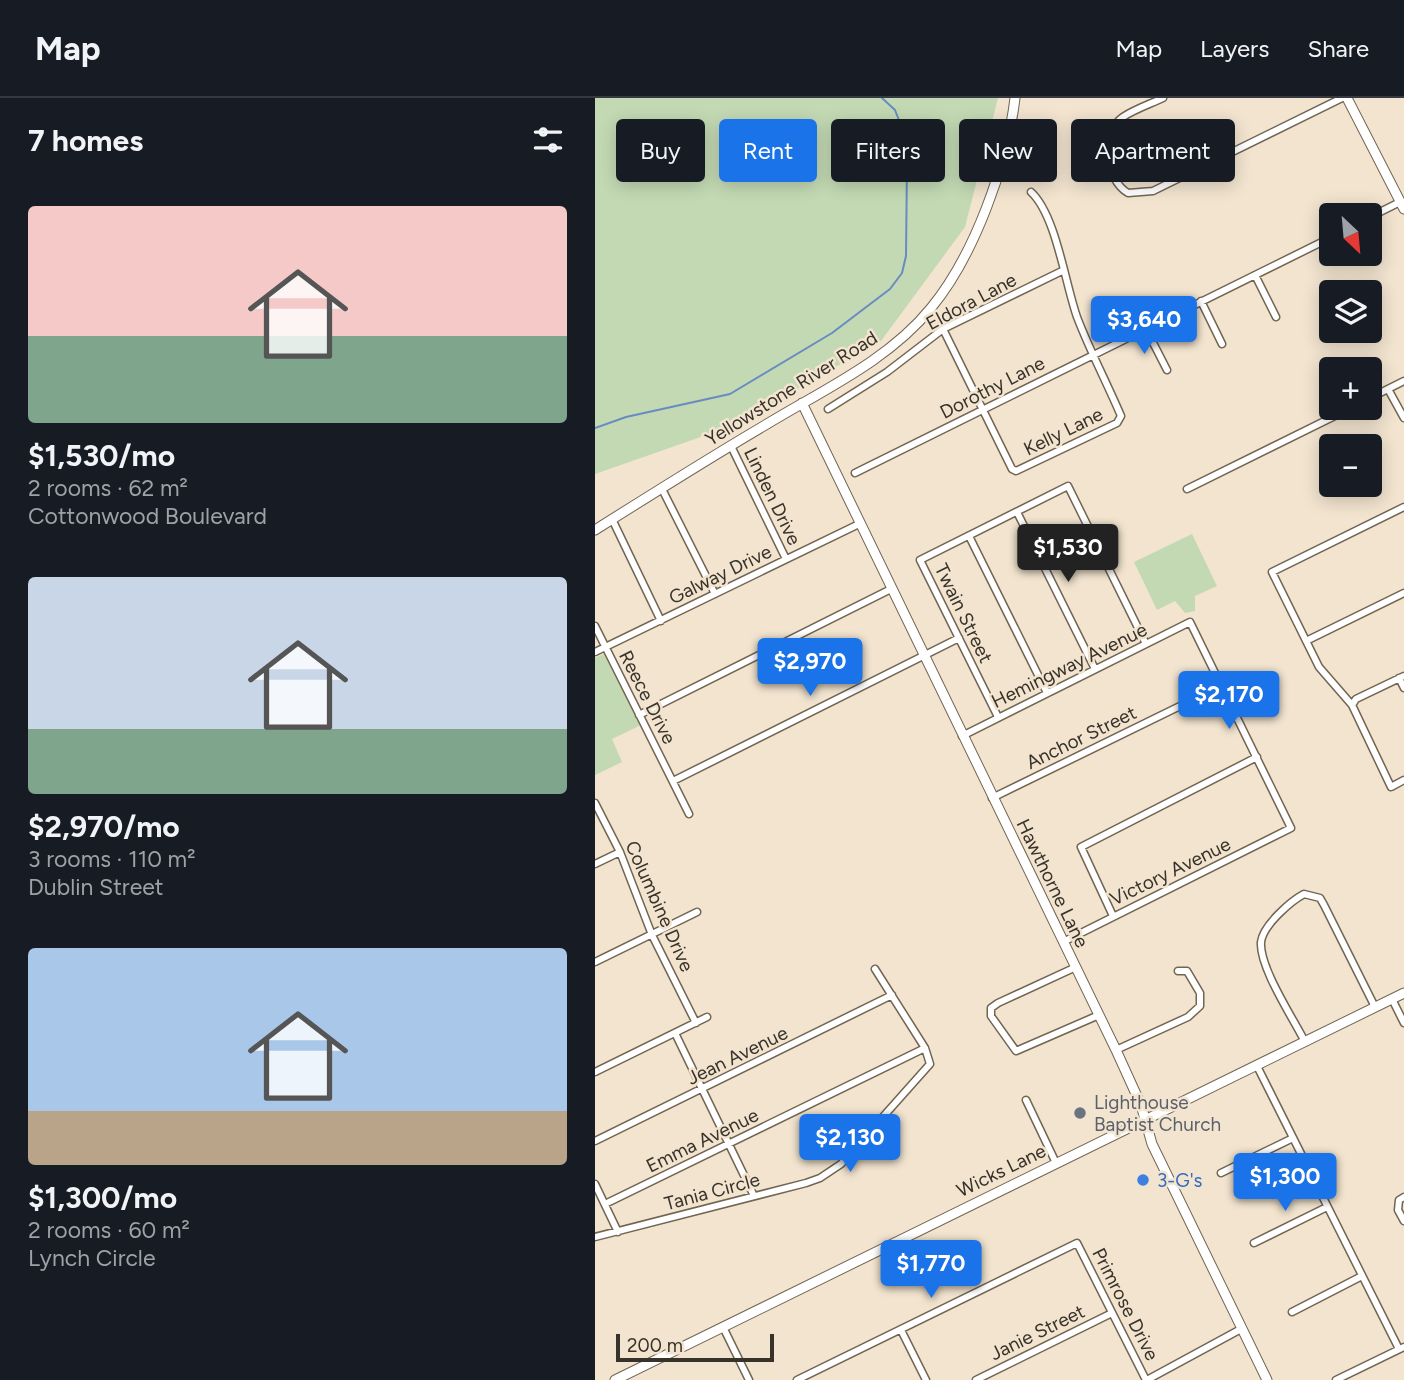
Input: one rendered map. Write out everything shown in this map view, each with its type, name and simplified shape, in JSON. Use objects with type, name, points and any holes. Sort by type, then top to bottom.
[{"type":"street","name":"Yellowstone River Road","points":[[595,530],[878,356],[930,310],[954,275],[982,215],[1007,140],[1015,98]]},
{"type":"street","points":[[1163,98],[1123,117],[1108,138],[1109,166],[1120,188],[1139,194],[1153,191],[1342,98]]},
{"type":"street","points":[[1347,98],[1402,206],[1383,213]]},
{"type":"street","points":[[1031,192],[1049,218],[1062,271],[1092,355]]},
{"type":"street","name":"Dorothy Lane","points":[[855,473],[1319,243]]},
{"type":"street","name":"Eldora Lane","points":[[828,409],[887,372],[943,329],[1062,271]]},
{"type":"street","points":[[1255,275],[1276,317]]},
{"type":"street","points":[[1201,301],[1222,344]]},
{"type":"street","points":[[930,310],[943,329],[982,409]]},
{"type":"street","points":[[1146,329],[1167,370]]},
{"type":"street","name":"Kelly Lane","points":[[982,409],[1011,469],[1016,471],[1117,423],[1121,416],[1092,355]]},
{"type":"street","points":[[1382,392],[1404,381]]},
{"type":"street","points":[[1388,389],[1404,418]]},
{"type":"street","name":"Hawthorne Lane","points":[[802,404],[1116,1050],[1146,1119],[1152,1144],[1267,1380]]},
{"type":"street","points":[[1187,489],[1327,420]]},
{"type":"street","name":"Linden Drive","points":[[731,446],[786,559]]},
{"type":"street","points":[[1047,693],[969,536],[1068,486],[1146,644]]},
{"type":"street","points":[[662,489],[715,594]]},
{"type":"street","points":[[1404,507],[1272,572],[1318,667],[1352,705],[1391,787],[1404,780]]},
{"type":"street","points":[[1017,512],[1095,669]]},
{"type":"street","points":[[611,519],[661,621]]},
{"type":"street","name":"Galway Drive","points":[[595,652],[859,524]]},
{"type":"street","name":"Twain Street","points":[[969,536],[920,560],[998,718]]},
{"type":"street","points":[[639,715],[891,589]]},
{"type":"street","points":[[1306,641],[1404,593]]},
{"type":"street","name":"Hemingway Avenue","points":[[962,736],[1190,622],[1221,686]]},
{"type":"street","name":"Reece Drive","points":[[595,626],[689,814]]},
{"type":"street","points":[[673,782],[959,638]]},
{"type":"street","points":[[1352,705],[1356,699],[1401,677],[1404,688]]},
{"type":"street","points":[[1113,916],[1081,847],[1257,757],[1221,686]]},
{"type":"street","name":"Anchor Street","points":[[992,798],[1221,686]]},
{"type":"street","name":"Victory Avenue","points":[[1063,942],[1291,828],[1257,757]]},
{"type":"street","name":"Columbine Drive","points":[[595,803],[619,852],[652,935],[695,1023]]},
{"type":"street","points":[[595,864],[619,852]]},
{"type":"street","points":[[1305,1042],[1262,957],[1261,939],[1287,904],[1304,894],[1320,898],[1375,1007]]},
{"type":"street","points":[[595,962],[697,912]]},
{"type":"street","points":[[1076,967],[991,1008],[991,1017],[1011,1049],[1021,1051],[1099,1015]]},
{"type":"street","points":[[875,969],[925,1048]]},
{"type":"street","points":[[1116,1050],[1188,1017],[1200,1006],[1195,981],[1187,971],[1178,971]]},
{"type":"street","name":"Wicks Lane","points":[[615,1380],[1404,993]]},
{"type":"street","name":"Jean Avenue","points":[[595,1141],[892,995]]},
{"type":"street","points":[[1392,999],[1404,1023]]},
{"type":"street","points":[[595,1072],[707,1017]]},
{"type":"street","points":[[675,1033],[754,1196]]},
{"type":"street","name":"Emma Avenue","points":[[605,1204],[925,1048]]},
{"type":"street","name":"Tania Circle","points":[[595,1237],[820,1178],[841,1164],[927,1071],[930,1064],[925,1048]]},
{"type":"street","points":[[1257,1066],[1362,1276],[1402,1348],[1336,1380]]},
{"type":"street","points":[[1026,1100],[1056,1163]]},
{"type":"street","points":[[1221,1173],[1293,1138]]},
{"type":"street","points":[[595,1184],[618,1232]]},
{"type":"street","points":[[1401,1198],[1398,1210],[1404,1221]]},
{"type":"street","points":[[1254,1244],[1327,1207]]},
{"type":"street","name":"Primrose Drive","points":[[901,1330],[1077,1243],[1147,1380]]},
{"type":"street","points":[[1292,1312],[1362,1276]]},
{"type":"street","name":"Janie Street","points":[[975,1380],[1112,1313]]},
{"type":"street","points":[[723,1327],[749,1380]]},
{"type":"street","points":[[1147,1380],[1241,1329]]},
{"type":"street","points":[[797,1380],[901,1330],[926,1380]]},
{"type":"green space","points":[[595,98],[998,98],[993,119],[959,119],[959,182],[977,182],[965,227],[881,341],[732,426],[595,474]]},
{"type":"green space","points":[[1192,534],[1217,586],[1195,596],[1195,611],[1185,613],[1175,601],[1157,610],[1134,562]]},
{"type":"green space","points":[[606,653],[641,725],[612,739],[622,762],[595,775],[595,658]]},
{"type":"waterway","points":[[595,428],[626,417],[730,394],[832,333],[890,289],[902,273],[906,256],[907,163],[902,128],[895,110],[882,98]]},
{"type":"place","name":"Lighthouse Baptist Church","points":[[1080,1113]]},
{"type":"place","name":"3-G's","points":[[1143,1180]]}]
